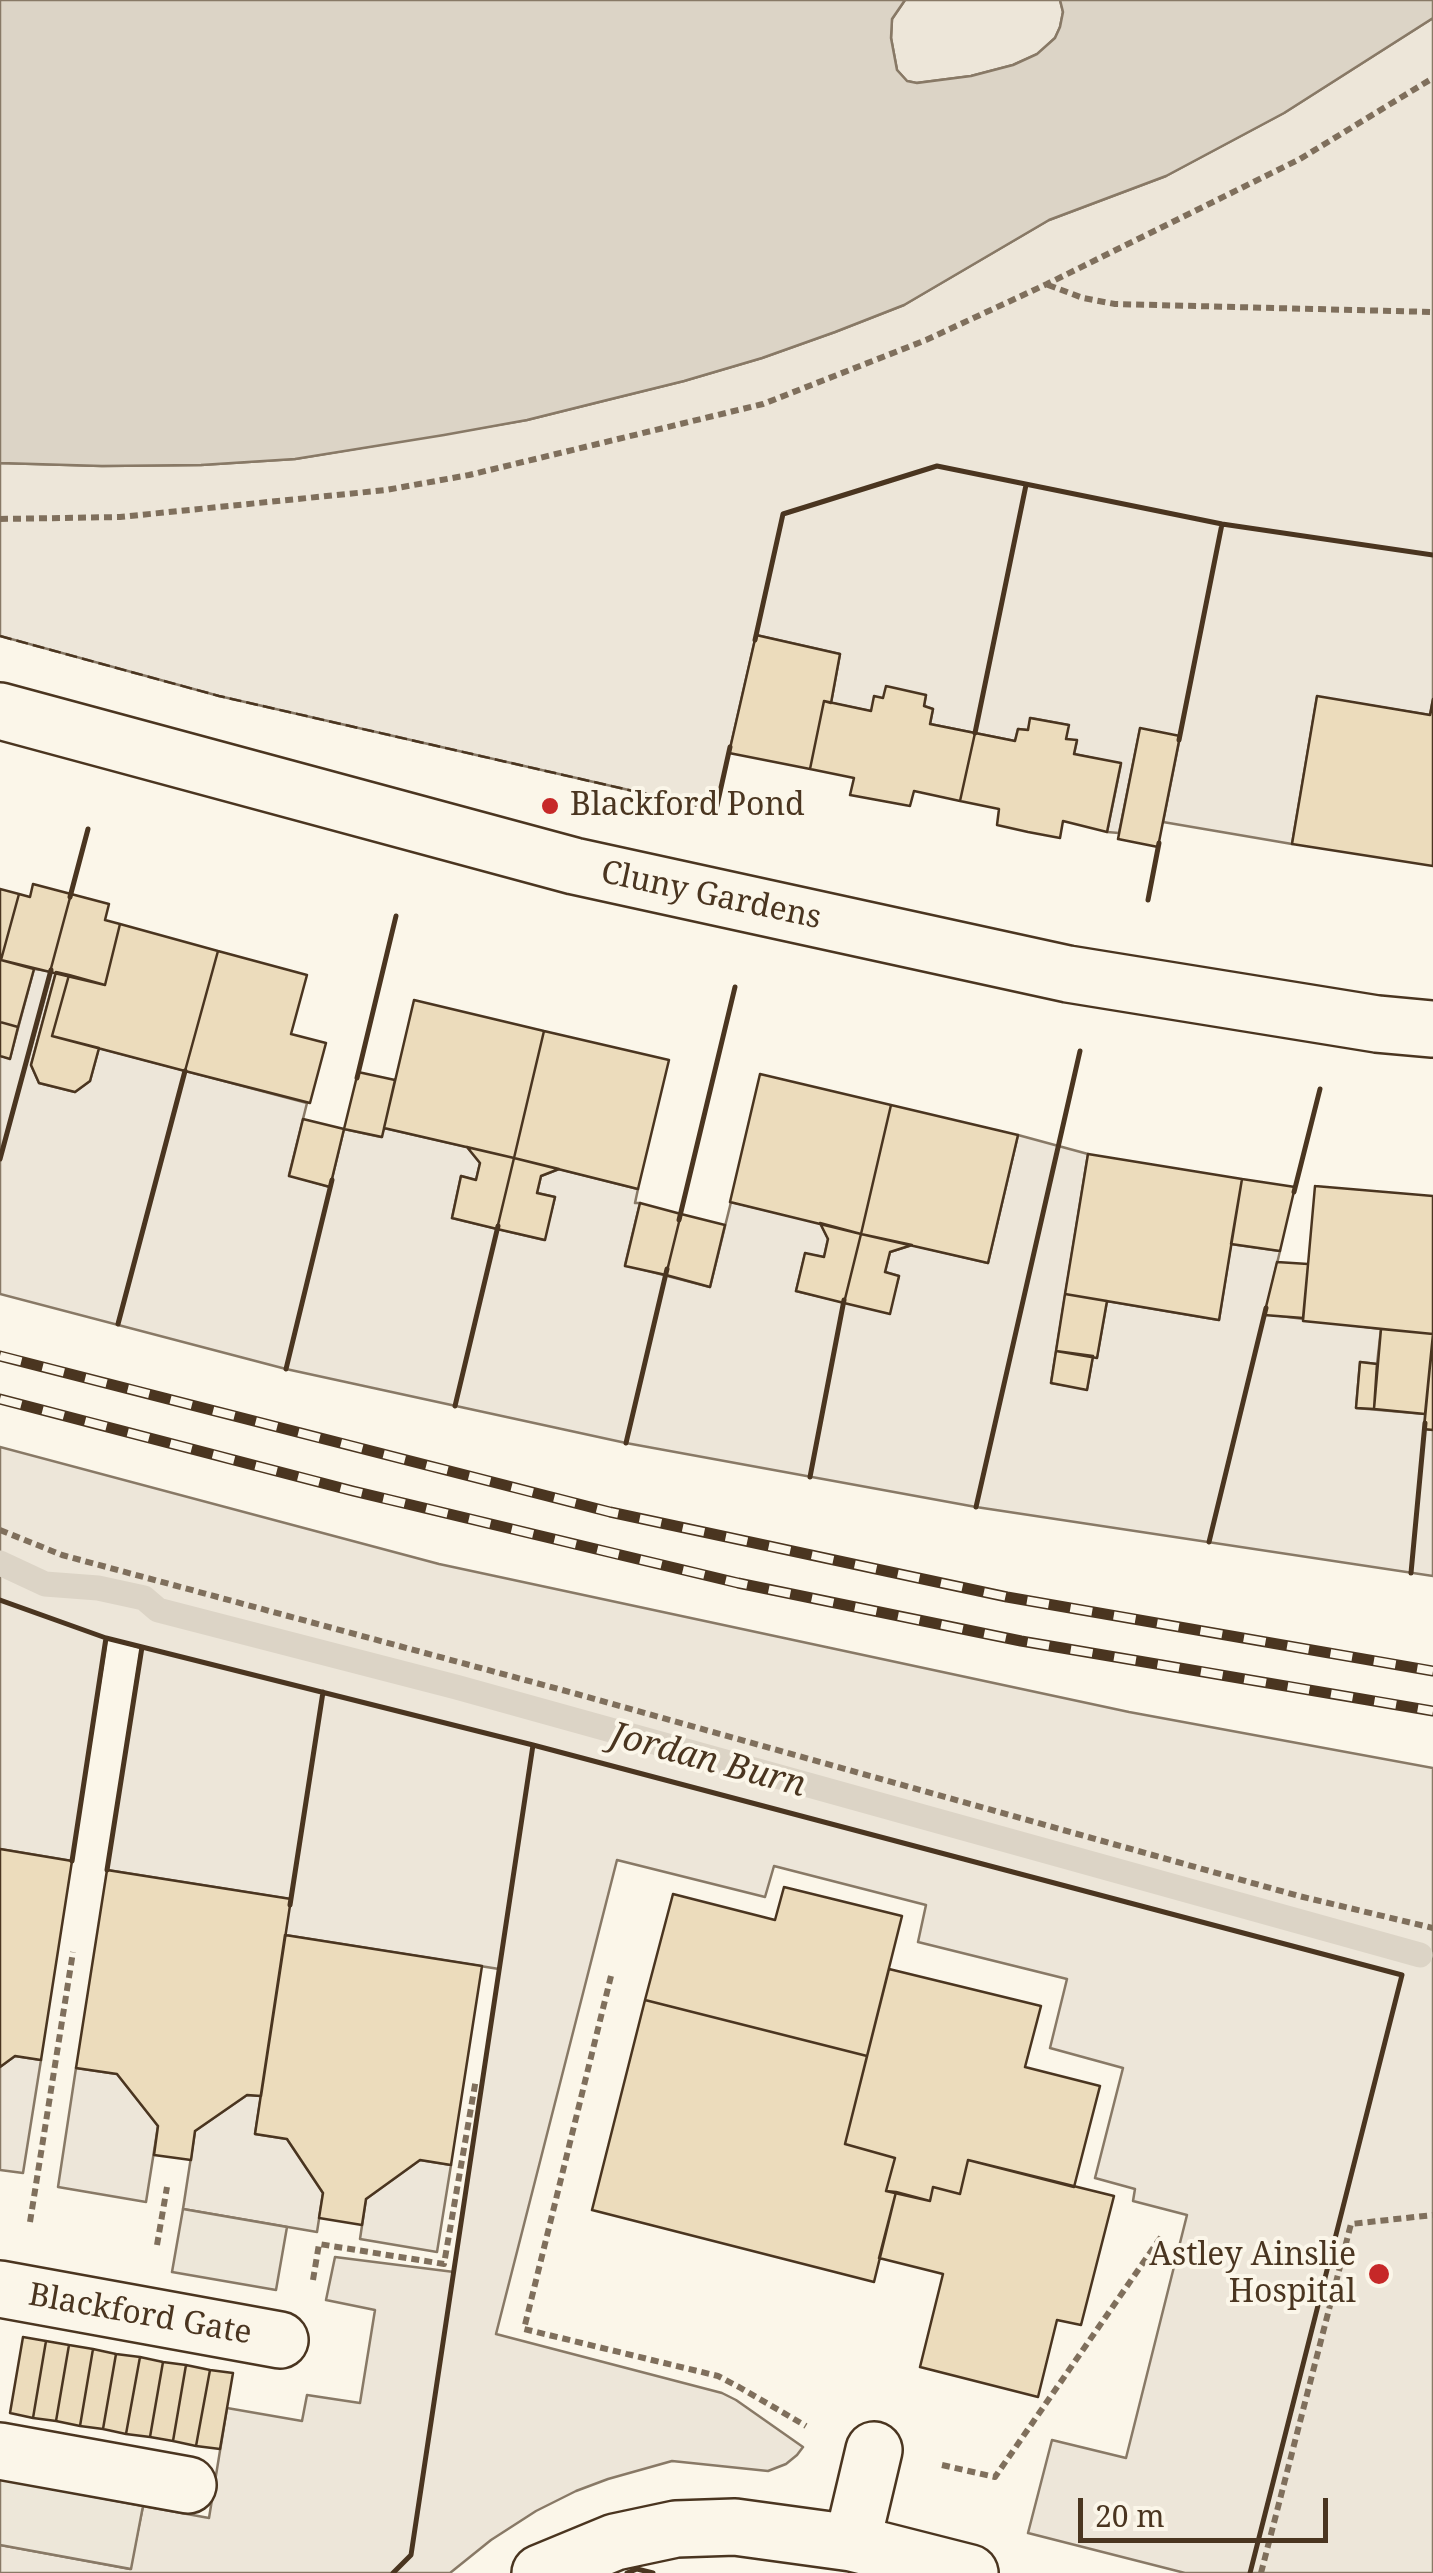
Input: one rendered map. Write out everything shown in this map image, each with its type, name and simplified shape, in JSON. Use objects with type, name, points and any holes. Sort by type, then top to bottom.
[{"type":"street","name":"Cluny Gardens","points":[[0,711],[593,870],[1068,974],[1433,1030]]},
{"type":"street","name":"Blackford Gate","points":[[0,2290],[280,2340]]},
{"type":"street","points":[[852,2544],[874,2450]]},
{"type":"street","points":[[0,2452],[188,2485]]},
{"type":"street","points":[[540,2573],[615,2542],[676,2530],[735,2526],[852,2544],[970,2573]]},
{"type":"path","points":[[0,519],[120,517],[386,490],[470,475],[763,404],[926,340],[1047,284],[1300,159],[1433,78]]},
{"type":"path","points":[[1047,284],[1083,298],[1114,304],[1433,312]]},
{"type":"path","points":[[0,1530],[62,1556],[577,1694],[1299,1896],[1433,1928]]},
{"type":"path","points":[[38,2173],[73,1952]]},
{"type":"path","points":[[611,1976],[524,2329],[718,2376],[792,2420],[824,2435],[874,2450]]},
{"type":"path","points":[[319,2244],[444,2264],[476,2078]]},
{"type":"path","points":[[1261,2573],[1351,2224],[1433,2214]]},
{"type":"path","points":[[995,2477],[1163,2234]]},
{"type":"shaded area","points":[[0,0],[905,0],[892,19],[891,38],[897,70],[907,81],[917,83],[971,76],[1037,54],[1055,38],[1060,27],[1060,0],[1433,0],[1433,18],[1284,113],[1166,176],[1049,220],[904,305],[762,358],[527,420],[444,435],[295,459],[102,466],[0,463]]},
{"type":"shaded area","points":[[905,0],[1060,0],[1063,12],[1055,38],[1038,54],[971,76],[916,83],[907,81],[897,70],[891,38],[892,19]]},
{"type":"shaded area","points":[[1433,18],[1433,699],[1430,715],[1317,697],[1292,844],[1163,822],[1180,737],[1140,729],[1119,833],[1107,832],[1121,764],[1074,754],[1077,741],[1066,739],[1068,725],[1031,718],[1028,730],[1018,729],[1015,741],[930,724],[933,709],[924,706],[926,695],[883,698],[871,711],[831,703],[840,654],[756,635],[716,810],[219,696],[0,636],[0,463],[201,465],[295,459],[527,420],[762,358],[904,305],[1049,220],[1166,176],[1284,113]]},
{"type":"shaded area","points":[[34,969],[56,972],[31,1065],[39,1083],[75,1092],[90,1081],[99,1048],[307,1103],[289,1175],[330,1187],[344,1129],[381,1137],[384,1128],[467,1147],[480,1163],[476,1180],[461,1176],[452,1218],[544,1240],[555,1197],[537,1193],[541,1176],[559,1169],[638,1189],[635,1203],[640,1203],[625,1265],[710,1287],[731,1202],[820,1223],[828,1239],[824,1257],[805,1254],[796,1291],[889,1313],[899,1276],[885,1272],[890,1252],[912,1245],[988,1263],[1018,1135],[1088,1154],[1051,1383],[1087,1389],[1107,1301],[1219,1320],[1231,1244],[1280,1251],[1265,1314],[1381,1329],[1377,1364],[1360,1362],[1356,1408],[1425,1414],[1424,1429],[1433,1430],[1433,1576],[976,1507],[626,1443],[286,1369],[0,1294],[0,1056],[10,1058]]},
{"type":"shaded area","points":[[0,1447],[439,1564],[1129,1712],[1433,1768],[1433,2573],[1185,2573],[1028,2533],[1052,2440],[1126,2458],[1187,2215],[1133,2201],[1135,2189],[1095,2178],[1123,2068],[1050,2048],[1067,1979],[918,1942],[926,1905],[774,1866],[765,1897],[617,1860],[496,2334],[722,2393],[803,2447],[797,2455],[768,2471],[672,2461],[608,2479],[536,2511],[450,2573],[0,2573],[0,2545],[130,2569],[143,2506],[209,2518],[227,2408],[302,2421],[307,2395],[360,2403],[375,2310],[326,2300],[335,2257],[454,2272],[499,1969],[285,1935],[290,1899],[107,1870],[141,1648],[107,1638],[72,1861],[0,1849]]},
{"type":"shaded area","points":[[15,2056],[41,2060],[23,2173],[0,2170],[0,2067]]},
{"type":"shaded area","points":[[76,2068],[117,2074],[158,2126],[146,2202],[58,2187]]},
{"type":"shaded area","points":[[247,2095],[261,2096],[255,2134],[287,2139],[323,2193],[317,2232],[183,2209],[195,2131]]},
{"type":"shaded area","points":[[420,2160],[451,2165],[437,2252],[360,2239],[366,2199]]},
{"type":"shaded area","points":[[183,2209],[287,2227],[276,2290],[172,2272]]},
{"type":"shaded area","points":[[0,2479],[143,2506],[131,2569],[0,2545]]},
{"type":"building","points":[[756,635],[840,654],[831,703],[824,701],[810,769],[729,753]]},
{"type":"building","points":[[886,686],[926,695],[924,706],[933,709],[930,724],[975,733],[960,801],[914,791],[910,806],[850,795],[854,778],[810,769],[824,701],[871,711],[874,696],[883,698]]},
{"type":"building","points":[[1317,696],[1430,715],[1433,699],[1433,866],[1292,844]]},
{"type":"building","points":[[1030,718],[1069,725],[1066,739],[1077,740],[1074,754],[1121,763],[1107,832],[1063,821],[1060,838],[1028,832],[997,825],[999,809],[960,801],[975,733],[1015,741],[1018,729],[1028,730]]},
{"type":"building","points":[[1140,728],[1180,736],[1158,847],[1118,839]]},
{"type":"building","points":[[33,884],[71,894],[50,972],[1,960],[19,894],[30,897]]},
{"type":"building","points":[[0,889],[19,894],[1,960],[34,969],[18,1027],[0,1022]]},
{"type":"building","points":[[71,894],[109,904],[105,920],[120,924],[105,985],[50,972]]},
{"type":"building","points":[[120,924],[218,951],[185,1071],[52,1036],[69,975],[105,985]]},
{"type":"building","points":[[218,951],[307,975],[291,1034],[326,1043],[310,1103],[185,1071]]},
{"type":"building","points":[[56,972],[69,975],[52,1036],[99,1048],[90,1081],[75,1092],[39,1083],[31,1065]]},
{"type":"building","points":[[414,1000],[544,1031],[514,1158],[384,1128]]},
{"type":"building","points":[[0,1022],[18,1027],[10,1059],[0,1056]]},
{"type":"building","points":[[544,1031],[669,1060],[638,1189],[514,1158]]},
{"type":"building","points":[[358,1072],[395,1080],[382,1137],[344,1129]]},
{"type":"building","points":[[760,1074],[891,1105],[861,1234],[730,1202]]},
{"type":"building","points":[[891,1105],[1018,1135],[988,1263],[861,1234]]},
{"type":"building","points":[[303,1119],[344,1129],[330,1187],[289,1176]]},
{"type":"building","points":[[467,1147],[514,1158],[497,1229],[452,1218],[461,1176],[476,1180],[480,1163]]},
{"type":"building","points":[[1088,1154],[1242,1179],[1219,1320],[1065,1294]]},
{"type":"building","points":[[514,1158],[559,1169],[541,1176],[537,1193],[555,1197],[545,1240],[497,1229]]},
{"type":"building","points":[[1242,1179],[1295,1187],[1280,1251],[1231,1244]]},
{"type":"building","points":[[1315,1186],[1433,1196],[1433,1334],[1303,1321]]},
{"type":"building","points":[[640,1203],[681,1214],[666,1275],[625,1266]]},
{"type":"building","points":[[681,1214],[725,1225],[710,1287],[666,1275]]},
{"type":"building","points":[[820,1223],[861,1234],[844,1303],[796,1291],[805,1253],[824,1257],[828,1239]]},
{"type":"building","points":[[861,1234],[912,1245],[890,1252],[885,1272],[899,1276],[890,1314],[844,1303]]},
{"type":"building","points":[[1277,1262],[1308,1264],[1303,1318],[1264,1315]]},
{"type":"building","points":[[1065,1294],[1107,1301],[1097,1358],[1056,1351]]},
{"type":"building","points":[[1381,1329],[1433,1334],[1425,1414],[1374,1409]]},
{"type":"building","points":[[1433,1334],[1433,1430],[1424,1429]]},
{"type":"building","points":[[1056,1351],[1093,1356],[1087,1390],[1051,1383]]},
{"type":"building","points":[[1360,1362],[1377,1364],[1374,1409],[1356,1408]]},
{"type":"building","points":[[0,1849],[72,1861],[41,2060],[15,2056],[0,2067]]},
{"type":"building","points":[[107,1870],[291,1899],[261,2096],[247,2095],[195,2131],[191,2160],[154,2155],[158,2126],[117,2074],[76,2068]]},
{"type":"building","points":[[784,1887],[902,1916],[867,2056],[645,2000],[673,1894],[775,1920]]},
{"type":"building","points":[[285,1935],[482,1966],[451,2165],[420,2160],[366,2199],[362,2225],[319,2218],[323,2193],[287,2139],[255,2134]]},
{"type":"building","points":[[889,1969],[1041,2006],[1025,2067],[1100,2086],[1074,2187],[968,2160],[960,2194],[933,2187],[930,2201],[886,2191],[895,2158],[845,2144]]},
{"type":"building","points":[[645,2000],[867,2056],[845,2144],[895,2158],[886,2191],[896,2192],[874,2282],[592,2210]]},
{"type":"building","points":[[968,2160],[1114,2196],[1081,2325],[1057,2320],[1038,2397],[920,2367],[943,2274],[879,2258],[896,2192],[930,2201],[933,2187],[960,2194]]},
{"type":"building","points":[[23,2337],[46,2341],[33,2418],[10,2413]]},
{"type":"building","points":[[46,2341],[69,2345],[56,2421],[33,2418]]},
{"type":"building","points":[[69,2345],[93,2349],[80,2426],[56,2421]]},
{"type":"building","points":[[93,2349],[116,2354],[103,2429],[80,2426]]},
{"type":"building","points":[[116,2354],[140,2357],[126,2434],[103,2429]]},
{"type":"building","points":[[140,2357],[163,2362],[150,2437],[126,2434]]},
{"type":"building","points":[[163,2362],[186,2365],[173,2441],[150,2437]]},
{"type":"building","points":[[186,2365],[210,2370],[196,2446],[173,2441]]},
{"type":"building","points":[[210,2370],[233,2373],[220,2449],[196,2446]]},
{"type":"waterway","name":"Jordan Burn","points":[[0,1563],[45,1584],[98,1588],[144,1598],[158,1610],[456,1687],[1420,1955]]},
{"type":"railway","points":[[0,1356],[610,1512],[1007,1597],[1433,1671]]},
{"type":"railway","points":[[0,1399],[353,1491],[738,1583],[1021,1641],[1433,1711]]},
{"type":"fence","points":[[0,636],[219,696],[716,810]]},
{"type":"wall","points":[[755,640],[783,514],[937,466],[1222,524],[1433,555]]},
{"type":"wall","points":[[975,733],[1026,485]]},
{"type":"wall","points":[[1179,740],[1222,524]]},
{"type":"wall","points":[[716,810],[730,747]]},
{"type":"wall","points":[[70,897],[88,829]]},
{"type":"wall","points":[[1148,900],[1159,843]]},
{"type":"wall","points":[[357,1078],[396,916]]},
{"type":"wall","points":[[0,1159],[51,970]]},
{"type":"wall","points":[[679,1220],[735,987]]},
{"type":"wall","points":[[976,1507],[1080,1051]]},
{"type":"wall","points":[[118,1324],[185,1071]]},
{"type":"wall","points":[[1294,1192],[1320,1089]]},
{"type":"wall","points":[[286,1369],[332,1180]]},
{"type":"wall","points":[[455,1406],[498,1226]]},
{"type":"wall","points":[[626,1443],[667,1269]]},
{"type":"wall","points":[[810,1477],[844,1300]]},
{"type":"wall","points":[[1209,1542],[1266,1308]]},
{"type":"wall","points":[[1411,1573],[1425,1423]]},
{"type":"wall","points":[[0,1600],[106,1638],[533,1745],[1402,1975],[1250,2573]]},
{"type":"wall","points":[[72,1861],[106,1638]]},
{"type":"wall","points":[[107,1870],[142,1647]]},
{"type":"wall","points":[[290,1905],[323,1692]]},
{"type":"wall","points":[[393,2573],[411,2555],[533,1745]]},
{"type":"wall","points":[[627,2573],[637,2569],[653,2573]]},
{"type":"place","name":"Blackford Pond","points":[[550,806]]},
{"type":"place","name":"Astley Ainslie Hospital","points":[[1379,2274]]}]
